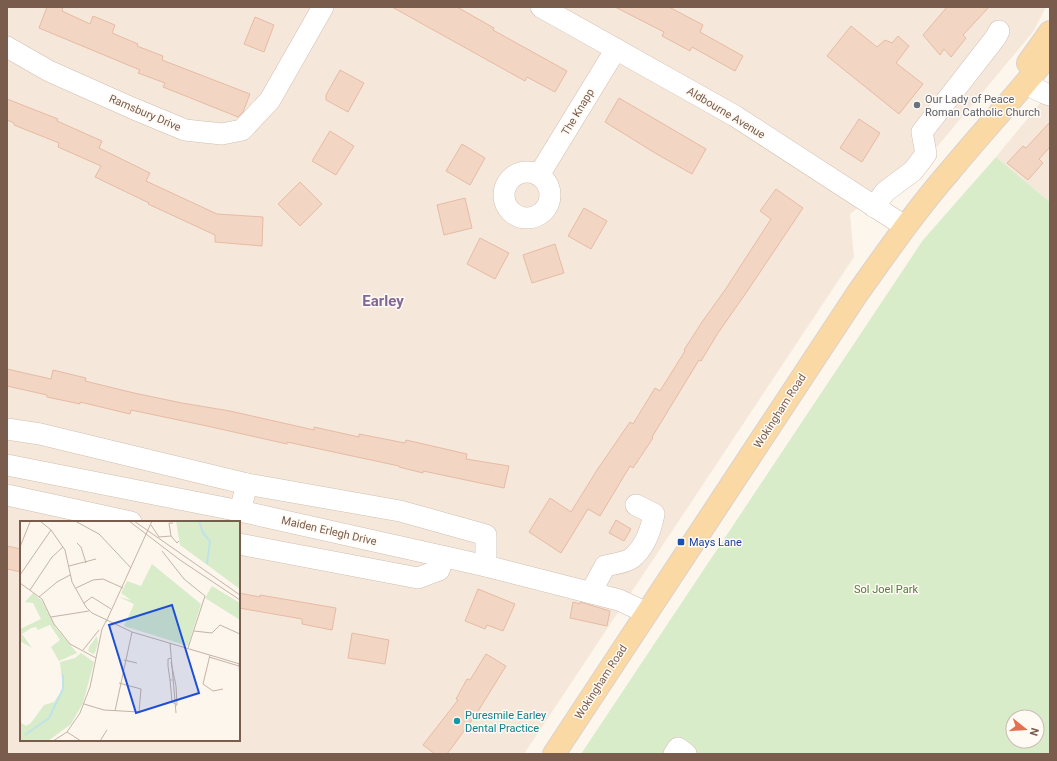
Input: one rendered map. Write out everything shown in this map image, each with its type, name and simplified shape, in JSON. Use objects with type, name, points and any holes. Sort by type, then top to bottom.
[{"type":"main road","points":[[1026,84],[1027,64],[1050,32]]},
{"type":"main road","name":"Wokingham Road","points":[[554,754],[853,300],[950,170],[1026,84],[1050,53]]},
{"type":"main road","name":"Wokingham Road","points":[[1026,84],[1050,68]]},
{"type":"street","name":"Ramsbury Drive","points":[[7,47],[49,71],[185,130],[222,134],[242,130],[270,100],[323,7]]},
{"type":"street","name":"Aldbourne Avenue","points":[[541,7],[735,116],[836,180],[874,207],[906,227]]},
{"type":"street","points":[[874,207],[885,192],[913,171],[926,154],[922,132],[996,37],[999,31]]},
{"type":"street","name":"The Knapp","points":[[539,175],[616,49]]},
{"type":"street","points":[[1026,84],[1050,95]]},
{"type":"street","points":[[7,429],[48,436],[247,484],[400,511],[486,535],[486,566]]},
{"type":"street","name":"Maiden Erlegh Drive","points":[[7,465],[240,511],[486,566],[619,600],[647,613]]},
{"type":"street","points":[[240,511],[247,484]]},
{"type":"street","points":[[7,495],[126,521]]},
{"type":"street","points":[[591,592],[605,566],[631,559],[650,531],[654,514],[636,505]]},
{"type":"street","points":[[240,544],[418,578],[439,570],[444,557]]},
{"type":"street","points":[[674,754],[678,748],[686,754]]},
{"type":"shaded area","points":[[7,7],[1046,7],[1033,32],[926,160],[883,189],[850,214],[854,257],[524,754],[7,754]]},
{"type":"shaded area","points":[[1050,91],[1050,202],[996,157]]},
{"type":"green space","name":"Sol Joel Park","points":[[996,157],[1050,202],[1050,754],[581,754],[923,240]]},
{"type":"building","points":[[47,7],[63,7],[62,11],[90,24],[93,16],[115,25],[112,33],[138,44],[137,46],[163,56],[162,60],[250,94],[243,112],[238,117],[163,87],[165,83],[138,73],[140,70],[39,28]]},
{"type":"building","points":[[392,7],[457,7],[494,28],[493,30],[567,71],[555,92],[527,77],[525,81]]},
{"type":"building","points":[[615,7],[669,7],[703,25],[700,32],[743,56],[735,71],[692,47],[690,51],[662,36],[664,32]]},
{"type":"building","points":[[947,7],[989,7],[963,35],[966,38],[951,57],[944,49],[940,55],[923,35]]},
{"type":"building","points":[[255,17],[274,25],[264,52],[244,44]]},
{"type":"building","points":[[851,26],[877,47],[885,40],[892,43],[898,36],[909,46],[896,63],[923,84],[899,114],[827,56]]},
{"type":"building","points":[[340,70],[364,83],[348,112],[326,100],[326,95]]},
{"type":"building","points":[[619,98],[706,149],[692,174],[605,122]]},
{"type":"building","points":[[7,99],[58,119],[57,121],[102,141],[99,148],[150,173],[146,181],[217,214],[263,217],[262,246],[215,242],[215,235],[148,204],[149,203],[95,177],[101,166],[58,147],[59,143],[14,125],[14,123],[7,120]]},
{"type":"building","points":[[859,119],[880,133],[862,162],[840,148]]},
{"type":"building","points":[[1050,122],[1050,147],[1039,159],[1043,163],[1028,180],[1007,163],[1023,146],[1026,148]]},
{"type":"building","points":[[330,131],[354,146],[336,175],[312,161]]},
{"type":"building","points":[[462,144],[485,158],[470,185],[446,171]]},
{"type":"building","points":[[300,182],[322,204],[300,226],[278,204]]},
{"type":"building","points":[[776,189],[803,208],[718,333],[701,361],[699,360],[652,437],[653,438],[633,468],[630,466],[600,516],[588,509],[561,553],[529,532],[550,498],[571,512],[597,470],[630,422],[633,424],[655,388],[660,391],[702,322],[725,290],[771,219],[760,211]]},
{"type":"building","points":[[465,198],[472,228],[444,235],[437,205]]},
{"type":"building","points":[[584,208],[607,221],[591,249],[568,236]]},
{"type":"building","points":[[480,238],[509,253],[495,279],[467,264]]},
{"type":"building","points":[[555,244],[564,273],[532,283],[523,255]]},
{"type":"building","points":[[7,369],[51,379],[53,370],[86,378],[85,381],[134,393],[230,411],[314,430],[314,427],[359,437],[359,434],[405,443],[406,440],[467,454],[466,459],[509,466],[504,488],[423,471],[423,473],[399,466],[287,442],[287,444],[131,410],[130,414],[80,402],[80,404],[47,397],[47,395],[7,386]]},
{"type":"building","points":[[616,520],[631,529],[624,541],[609,533]]},
{"type":"building","points":[[7,546],[20,549],[20,572],[7,569]]},
{"type":"building","points":[[478,589],[515,604],[503,631],[487,625],[485,629],[465,621]]},
{"type":"building","points":[[240,593],[260,597],[260,595],[336,608],[332,630],[302,624],[302,619],[240,608]]},
{"type":"building","points":[[573,602],[580,604],[580,602],[610,611],[607,626],[570,618]]},
{"type":"building","points":[[352,633],[389,640],[385,664],[348,658]]},
{"type":"building","points":[[486,654],[506,666],[475,716],[447,754],[435,754],[423,745],[458,700],[456,699],[467,679],[470,680]]},
{"type":"place","name":"Our Lady of Peace Roman Catholic Church","points":[[917,105]]},
{"type":"place","name":"Mays Lane","points":[[681,542]]},
{"type":"place","name":"Puresmile Earley Dental Practice","points":[[457,721]]},
{"type":"district","name":"Earley","points":[[383,301]]}]
